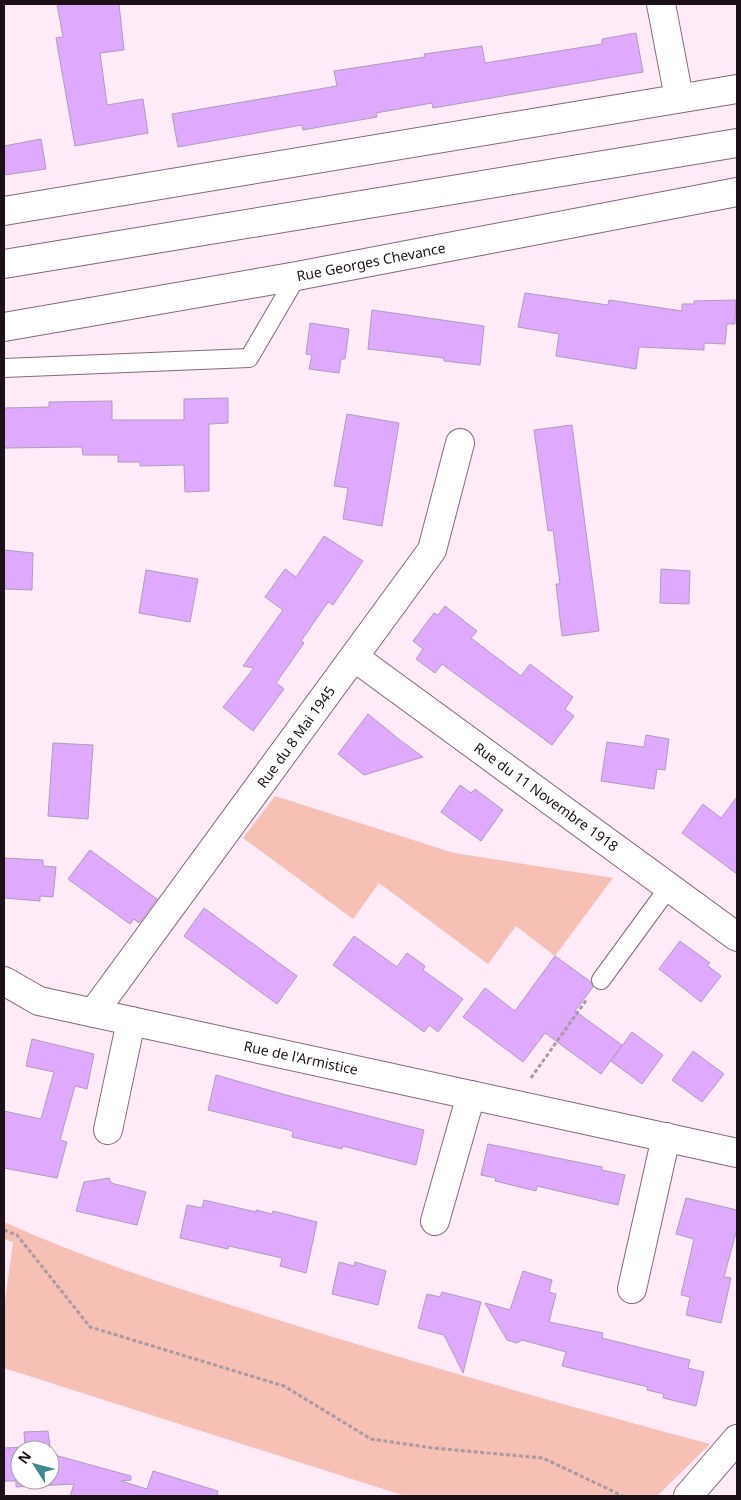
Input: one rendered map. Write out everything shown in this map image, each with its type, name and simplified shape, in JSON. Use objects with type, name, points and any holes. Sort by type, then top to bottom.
[{"type":"street","points":[[661,4],[679,98]]},
{"type":"street","points":[[4,211],[737,88]]},
{"type":"street","points":[[4,264],[737,143]]},
{"type":"street","name":"Rue Georges Chevance","points":[[4,327],[297,276],[737,192]]},
{"type":"street","name":"Rue du 8 Mai 1945","points":[[93,1013],[432,550],[460,442]]},
{"type":"street","name":"Rue du 11 Novembre 1918","points":[[354,658],[737,937]]},
{"type":"street","name":"Rue de l'Armistice","points":[[4,981],[39,1001],[737,1153]]},
{"type":"street","points":[[108,1130],[131,1021]]},
{"type":"street","points":[[435,1221],[470,1095]]},
{"type":"street","points":[[632,1289],[666,1137]]},
{"type":"street","points":[[688,1496],[737,1439]]},
{"type":"lane","points":[[4,368],[249,358],[297,276]]},
{"type":"lane","points":[[601,980],[669,887]]},
{"type":"path","points":[[529,1080],[601,980]]},
{"type":"path","points":[[4,1230],[17,1235],[90,1327],[284,1386],[371,1439],[433,1448],[543,1458],[623,1496]]},
{"type":"shaded area","points":[[275,796],[454,853],[613,878],[555,956],[516,926],[488,964],[379,883],[353,919],[243,838]]},
{"type":"shaded area","points":[[4,1222],[128,1271],[312,1331],[482,1381],[710,1444],[657,1496],[405,1496],[4,1368],[4,1308],[13,1242],[4,1239]]},
{"type":"building","points":[[57,4],[119,4],[124,50],[100,53],[107,105],[143,99],[148,133],[75,146],[56,38],[63,37]]},
{"type":"building","points":[[636,33],[643,72],[433,108],[432,103],[376,113],[377,117],[303,130],[302,125],[178,147],[172,114],[337,86],[334,71],[425,57],[424,54],[482,46],[485,63],[602,44],[602,39]]},
{"type":"building","points":[[41,139],[46,169],[4,175],[4,146]]},
{"type":"building","points":[[525,293],[608,305],[609,300],[682,311],[682,304],[694,304],[694,301],[736,300],[735,324],[727,324],[725,344],[704,343],[704,350],[639,347],[636,369],[556,356],[559,334],[518,327]]},
{"type":"building","points":[[372,310],[484,326],[480,365],[444,361],[444,358],[368,349]]},
{"type":"building","points":[[310,323],[349,329],[345,359],[341,359],[339,373],[309,369],[312,355],[306,354]]},
{"type":"building","points":[[228,398],[228,423],[209,424],[209,491],[185,492],[184,465],[140,466],[140,462],[118,462],[118,455],[83,455],[82,447],[4,448],[4,408],[49,407],[49,402],[112,401],[112,420],[184,420],[184,399]]},
{"type":"building","points":[[347,414],[399,423],[382,526],[343,519],[348,488],[334,486]]},
{"type":"building","points":[[572,425],[599,631],[562,636],[556,584],[560,584],[553,530],[548,531],[534,430]]},
{"type":"building","points":[[324,536],[363,561],[333,605],[328,602],[301,641],[304,643],[276,683],[284,689],[253,731],[223,707],[254,668],[243,666],[283,610],[265,597],[285,569],[296,577]]},
{"type":"building","points":[[4,550],[33,553],[32,590],[4,589]]},
{"type":"building","points":[[661,569],[690,571],[689,604],[660,603]]},
{"type":"building","points":[[146,570],[198,579],[190,622],[139,613]]},
{"type":"building","points":[[445,606],[477,631],[471,638],[521,676],[530,664],[573,697],[565,709],[574,716],[552,745],[442,664],[435,673],[416,659],[423,649],[413,641],[434,613],[438,615]]},
{"type":"building","points":[[368,714],[423,757],[364,775],[338,754]]},
{"type":"building","points":[[646,735],[669,739],[665,770],[657,769],[654,789],[601,781],[607,742],[644,747]]},
{"type":"building","points":[[53,743],[93,745],[88,819],[48,816]]},
{"type":"building","points":[[460,785],[471,793],[475,789],[503,810],[481,841],[441,812]]},
{"type":"building","points":[[737,797],[737,874],[682,833],[703,804],[721,818]]},
{"type":"building","points":[[90,850],[157,899],[139,923],[134,919],[130,924],[68,879]]},
{"type":"building","points":[[4,858],[43,860],[43,866],[56,867],[53,897],[40,896],[40,901],[4,898]]},
{"type":"building","points":[[204,908],[297,976],[277,1004],[184,936]]},
{"type":"building","points":[[354,936],[397,967],[407,953],[425,966],[423,970],[463,999],[438,1032],[429,1025],[424,1032],[333,965]]},
{"type":"building","points":[[680,941],[710,963],[707,965],[721,976],[701,1002],[659,969]]},
{"type":"building","points":[[555,956],[591,982],[593,987],[575,1011],[622,1045],[601,1074],[545,1033],[523,1062],[463,1017],[485,988],[515,1011]]},
{"type":"building","points":[[632,1032],[663,1055],[642,1084],[611,1061]]},
{"type":"building","points":[[32,1039],[94,1054],[87,1089],[75,1086],[60,1140],[67,1142],[57,1178],[4,1168],[4,1111],[41,1119],[54,1072],[26,1066]]},
{"type":"building","points":[[693,1051],[724,1074],[702,1102],[672,1080]]},
{"type":"building","points":[[216,1075],[424,1130],[416,1165],[343,1146],[342,1149],[292,1137],[293,1131],[208,1110]]},
{"type":"building","points":[[488,1144],[602,1167],[602,1170],[625,1175],[618,1205],[537,1186],[536,1191],[495,1181],[496,1178],[481,1175]]},
{"type":"building","points":[[109,1178],[111,1183],[146,1192],[137,1225],[76,1211],[84,1182]]},
{"type":"building","points":[[686,1198],[737,1210],[737,1229],[724,1277],[731,1278],[721,1323],[686,1315],[690,1297],[681,1295],[694,1239],[676,1234]]},
{"type":"building","points":[[204,1200],[256,1212],[256,1210],[272,1214],[273,1211],[317,1222],[306,1273],[280,1266],[282,1258],[229,1246],[228,1249],[180,1238],[187,1205],[202,1208]]},
{"type":"building","points":[[339,1262],[354,1266],[355,1262],[386,1271],[378,1305],[332,1294]]},
{"type":"building","points":[[523,1271],[552,1280],[549,1292],[556,1294],[549,1322],[603,1333],[602,1338],[690,1360],[688,1368],[704,1372],[696,1406],[663,1398],[664,1394],[647,1390],[648,1387],[562,1366],[566,1352],[522,1340],[517,1343],[507,1340],[485,1303],[510,1310]]},
{"type":"building","points":[[442,1292],[481,1302],[463,1373],[444,1335],[418,1328],[427,1294],[440,1297]]},
{"type":"building","points":[[48,1431],[49,1440],[25,1440],[24,1432]]},
{"type":"building","points":[[4,1448],[10,1448],[10,1481],[4,1481]]},
{"type":"building","points":[[60,1456],[131,1476],[131,1480],[121,1481],[147,1489],[153,1471],[218,1491],[217,1496],[70,1496],[74,1484],[60,1485]]}]
